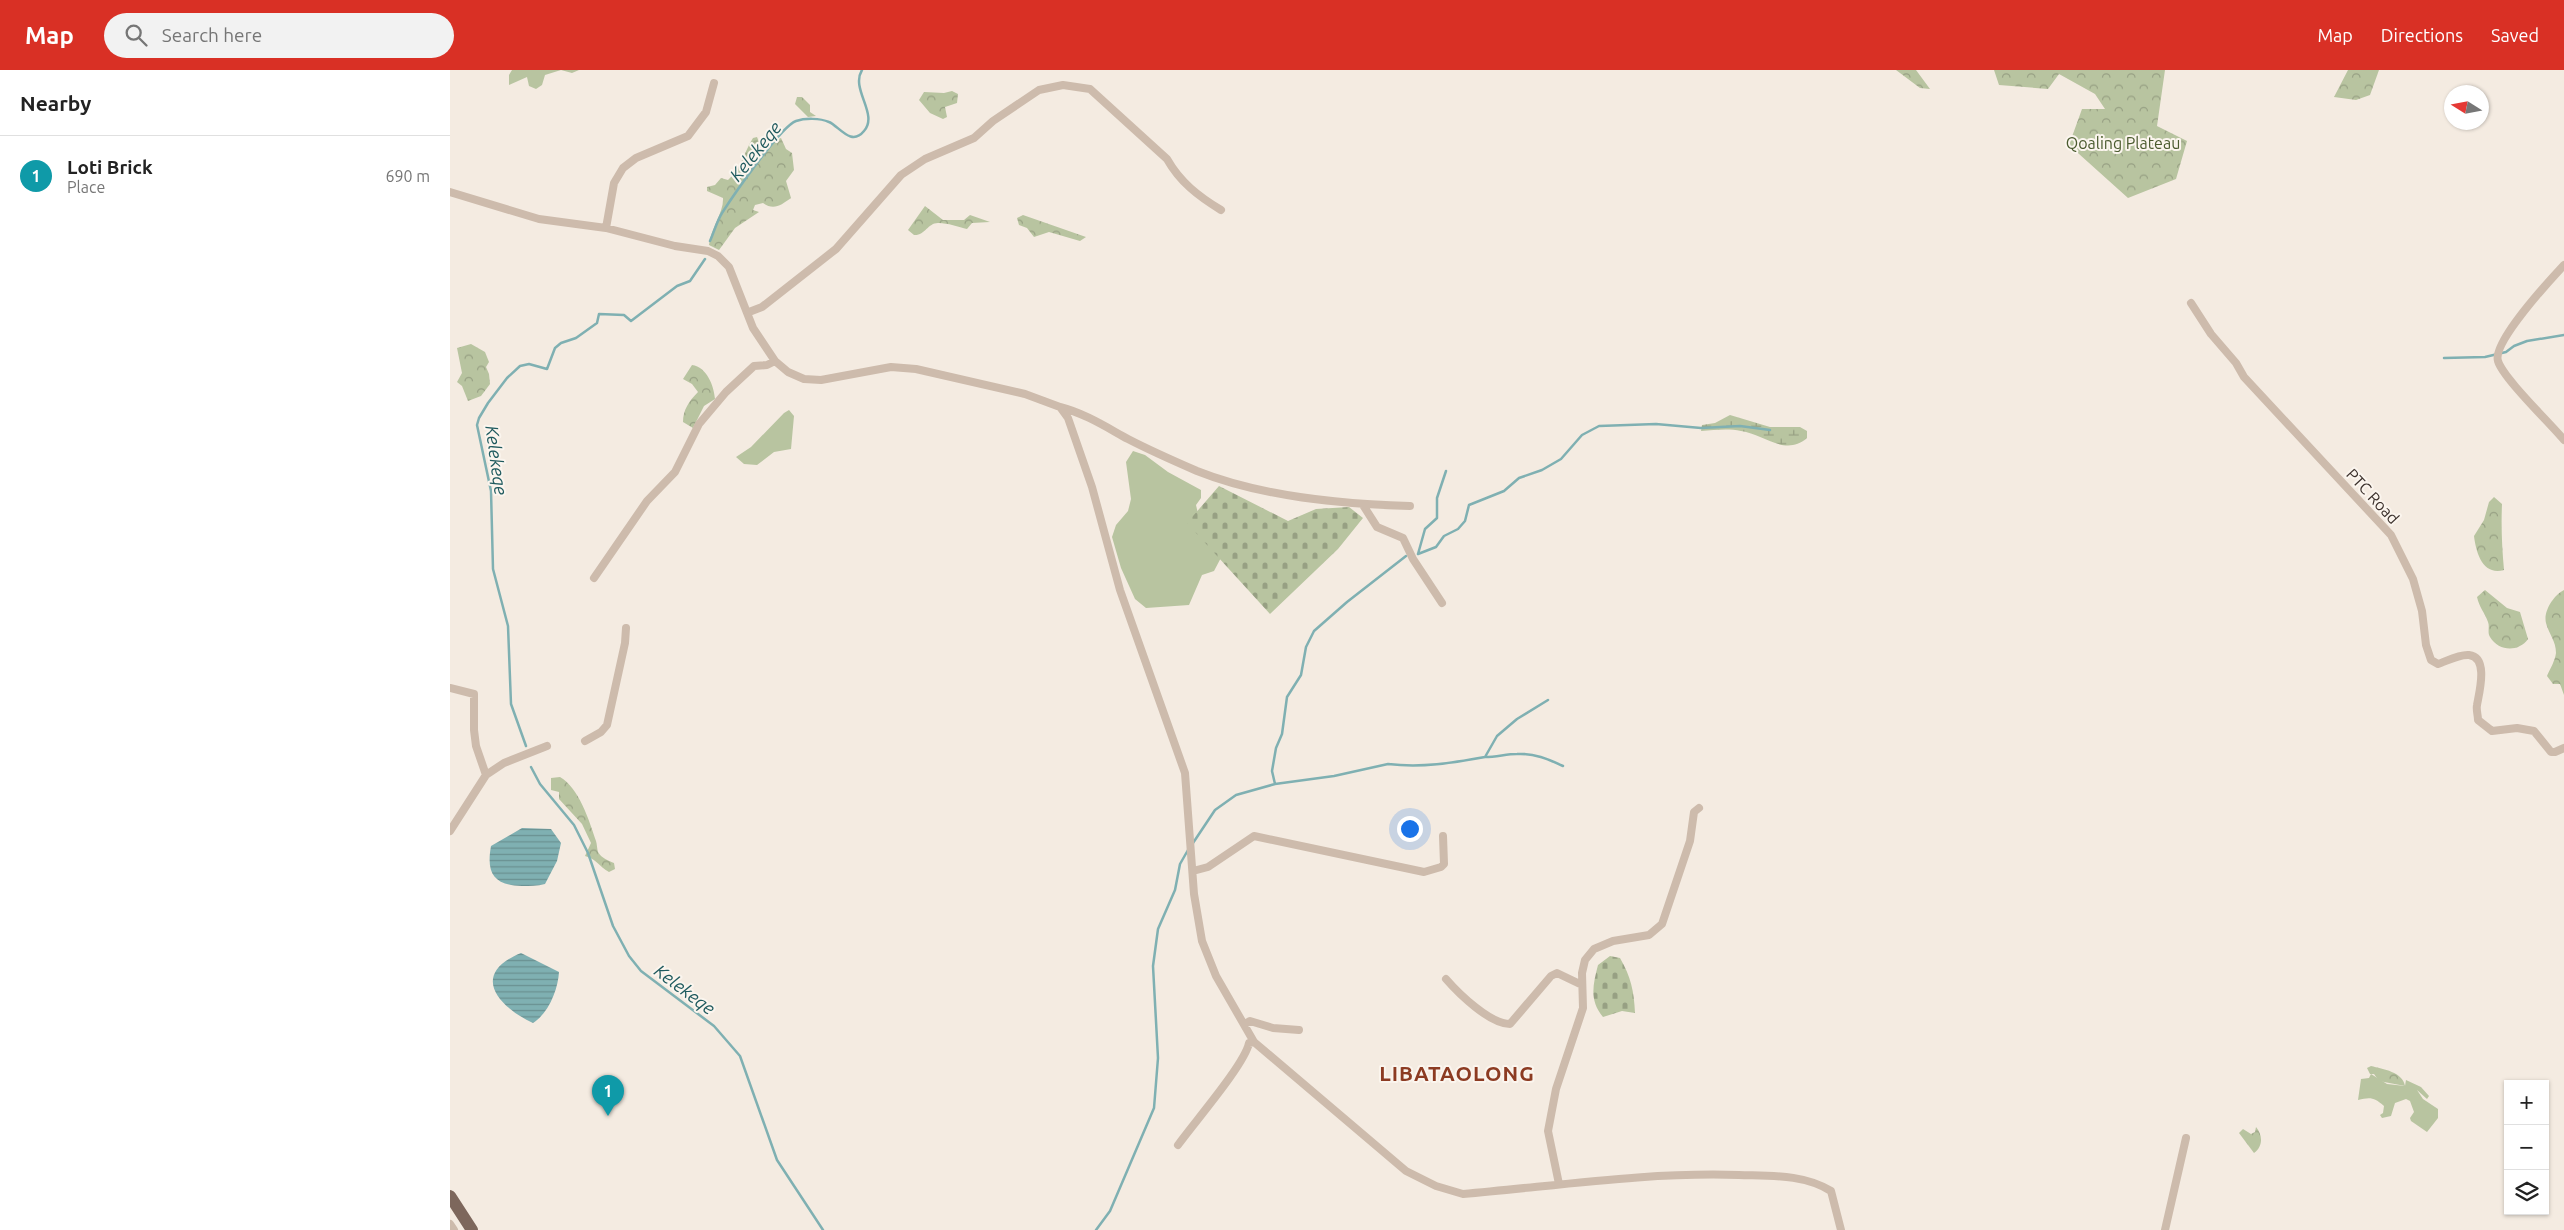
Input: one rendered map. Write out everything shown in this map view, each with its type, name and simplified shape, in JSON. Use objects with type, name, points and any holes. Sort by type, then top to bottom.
[{"type":"main road","points":[[450,1196],[472,1230]]},
{"type":"street","points":[[606,228],[614,182],[623,168],[636,158],[665,148],[688,136],[706,112],[714,83]]},
{"type":"street","points":[[749,312],[762,307],[836,249],[901,175],[926,159],[974,138],[993,120],[1039,90],[1064,85],[1090,89],[1167,159],[1175,173],[1185,184],[1221,210]]},
{"type":"street","points":[[450,192],[538,219],[606,228],[675,246],[708,251],[718,256],[729,267],[749,312],[753,328],[775,361],[788,372],[804,379],[821,380],[876,368],[916,368],[1025,394],[1074,410],[1134,442],[1199,472],[1295,496],[1363,505],[1410,506]]},
{"type":"street","points":[[2564,265],[2508,332],[2496,354],[2498,362],[2510,378],[2564,440]]},
{"type":"street","name":"PTC Road","points":[[2192,303],[2211,334],[2236,363],[2244,377],[2391,534],[2413,579],[2422,611],[2426,645],[2431,660],[2438,664],[2462,656],[2470,655],[2476,658],[2481,671],[2477,707],[2478,720],[2492,731],[2517,728],[2534,731],[2551,752],[2564,748]]},
{"type":"street","points":[[594,578],[647,501],[675,472],[699,424],[726,392],[754,366],[767,365],[775,361]]},
{"type":"street","points":[[1060,407],[1068,418],[1092,488],[1120,590],[1185,773],[1192,871],[1202,941],[1216,976],[1254,1042],[1406,1171],[1436,1186],[1463,1194],[1667,1174],[1781,1176],[1817,1182],[1831,1191],[1841,1230]]},
{"type":"street","points":[[1363,505],[1377,527],[1403,538],[1413,559],[1442,603]]},
{"type":"street","points":[[585,741],[602,732],[607,725],[625,643],[626,628]]},
{"type":"street","points":[[450,688],[474,694],[474,730],[486,775]]},
{"type":"street","points":[[450,831],[486,775],[504,763],[547,746]]},
{"type":"street","points":[[1560,1184],[1548,1131],[1556,1089],[1583,1008],[1582,986],[1585,960],[1594,949],[1613,941],[1649,935],[1662,924],[1690,841],[1694,812],[1699,808]]},
{"type":"street","points":[[1192,871],[1208,867],[1254,836],[1424,872],[1440,868],[1444,864],[1443,836]]},
{"type":"street","points":[[1446,979],[1458,992],[1500,1024],[1510,1024],[1551,976],[1557,973],[1582,986]]},
{"type":"street","points":[[1245,1024],[1250,1021],[1273,1028],[1299,1030]]},
{"type":"street","points":[[1178,1145],[1248,1051],[1249,1043],[1254,1042]]},
{"type":"street","points":[[2165,1230],[2186,1138]]},
{"type":"street","points":[[450,1224],[454,1230]]},
{"type":"green space","points":[[512,70],[561,70],[545,75],[542,85],[536,89],[529,86],[527,77],[509,85],[509,75]]},
{"type":"green space","points":[[561,70],[579,70],[572,73]]},
{"type":"green space","points":[[1896,70],[1916,70],[1930,89],[1920,88]]},
{"type":"green space","name":"Qoaling Plateau","points":[[1994,70],[2165,70],[2157,126],[2187,141],[2176,179],[2128,198],[2069,145],[2082,109],[2105,109],[2095,94],[2059,74],[2048,89],[1999,85]]},
{"type":"green space","points":[[2348,70],[2379,70],[2370,95],[2356,100],[2334,97]]},
{"type":"green space","points":[[952,91],[958,94],[957,103],[945,107],[947,117],[943,119],[930,113],[919,100],[924,92],[944,93]]},
{"type":"green space","points":[[797,97],[802,97],[810,105],[810,112],[816,116],[808,117],[795,104]]},
{"type":"green space","points":[[757,137],[759,142],[769,143],[781,138],[786,149],[792,153],[794,170],[786,181],[791,198],[781,205],[774,207],[763,203],[755,205],[753,210],[759,212],[735,228],[719,250],[709,245],[712,232],[722,209],[723,198],[707,191],[707,187],[715,185],[721,178],[728,180],[732,176],[753,138]]},
{"type":"green space","points":[[925,206],[943,220],[964,220],[970,215],[990,222],[972,223],[967,229],[935,223],[918,235],[914,235],[908,230]]},
{"type":"green space","points":[[1023,215],[1086,237],[1080,241],[1049,232],[1034,237],[1027,228],[1019,225],[1017,218]]},
{"type":"green space","points":[[471,344],[485,352],[489,362],[486,367],[490,384],[481,396],[468,401],[462,386],[457,382],[462,373],[457,348]]},
{"type":"green space","points":[[692,365],[706,373],[713,388],[715,399],[704,406],[693,428],[683,422],[687,406],[698,392],[692,384],[683,379]]},
{"type":"green space","points":[[789,410],[794,416],[791,449],[774,452],[757,465],[744,464],[736,457],[751,447]]},
{"type":"green space","points":[[1730,415],[1770,427],[1800,427],[1807,431],[1807,438],[1799,443],[1783,445],[1736,430],[1701,431],[1702,425],[1715,423]]},
{"type":"green space","points":[[1133,451],[1145,455],[1168,472],[1201,490],[1201,498],[1196,505],[1199,518],[1224,552],[1214,571],[1202,575],[1189,605],[1146,608],[1135,599],[1121,568],[1112,537],[1116,525],[1128,511],[1131,499],[1126,462]]},
{"type":"green space","points":[[1219,486],[1288,521],[1316,509],[1349,507],[1363,518],[1338,549],[1270,614],[1187,523]]},
{"type":"green space","points":[[2494,497],[2502,504],[2504,570],[2497,571],[2491,570],[2482,562],[2474,536],[2484,520],[2489,502]]},
{"type":"green space","points":[[2485,590],[2507,608],[2520,612],[2528,639],[2520,646],[2504,648],[2490,637],[2488,622],[2477,597]]},
{"type":"green space","points":[[2564,590],[2564,695],[2560,684],[2553,684],[2547,676],[2556,653],[2555,645],[2546,623],[2546,613],[2550,604]]},
{"type":"green space","points":[[560,777],[567,782],[578,797],[590,824],[599,854],[614,863],[615,869],[609,872],[593,859],[585,856],[591,843],[582,824],[559,799],[559,792],[551,790],[551,778]]},
{"type":"green space","points":[[1610,956],[1620,958],[1627,972],[1633,991],[1635,1013],[1622,1011],[1603,1017],[1596,1005],[1593,992],[1598,965]]},
{"type":"green space","points":[[2371,1066],[2397,1074],[2401,1077],[2405,1086],[2379,1081],[2374,1074],[2370,1074],[2367,1068]]},
{"type":"green space","points":[[2371,1074],[2387,1084],[2405,1086],[2406,1080],[2421,1087],[2429,1096],[2427,1099],[2417,1090],[2423,1099],[2438,1109],[2438,1118],[2427,1132],[2411,1121],[2410,1118],[2414,1112],[2410,1101],[2406,1099],[2395,1103],[2391,1116],[2382,1118],[2380,1115],[2383,1113],[2384,1106],[2381,1103],[2372,1098],[2358,1100],[2361,1079],[2369,1078]]},
{"type":"green space","points":[[2256,1127],[2261,1141],[2259,1148],[2254,1153],[2239,1133],[2243,1129],[2251,1134],[2255,1132]]},
{"type":"water","points":[[522,828],[551,829],[561,843],[557,861],[545,884],[536,886],[512,885],[499,880],[491,871],[491,846]]},
{"type":"water","points":[[521,953],[559,972],[552,1000],[544,1013],[533,1023],[509,1008],[494,989],[493,980],[496,970],[505,961]]},
{"type":"waterway","name":"Kelekeqe","points":[[710,241],[720,216],[736,192],[768,148],[789,126],[796,121],[817,119],[833,124],[850,136],[854,137],[864,131],[868,124],[868,117],[859,85],[859,77],[862,70]]},
{"type":"waterway","name":"Kelekeqe","points":[[526,746],[511,704],[508,626],[493,569],[491,491],[477,425],[479,418],[507,378],[520,366],[529,364],[547,369],[555,348],[561,343],[576,338],[597,323],[599,314],[624,315],[631,321],[677,286],[690,281],[705,259]]},
{"type":"waterway","points":[[2444,358],[2485,357],[2506,352],[2514,346],[2527,341],[2564,335]]},
{"type":"waterway","points":[[1418,554],[1436,547],[1444,536],[1458,529],[1465,521],[1469,505],[1504,491],[1519,478],[1542,470],[1561,459],[1582,435],[1599,426],[1656,424],[1701,428],[1740,426],[1770,430]]},
{"type":"waterway","points":[[1418,554],[1425,529],[1437,518],[1437,498],[1446,471]]},
{"type":"waterway","points":[[1275,784],[1272,771],[1276,748],[1282,734],[1287,697],[1301,675],[1306,647],[1314,631],[1347,602],[1406,556]]},
{"type":"waterway","points":[[1193,843],[1215,810],[1236,795],[1275,784],[1334,776],[1388,764],[1425,765],[1485,757],[1497,736],[1517,719],[1548,700]]},
{"type":"waterway","points":[[1485,757],[1529,754],[1563,766]]},
{"type":"waterway","name":"Kelekeqe","points":[[531,767],[540,784],[574,825],[588,853],[613,926],[629,956],[641,971],[714,1026],[740,1056],[777,1160],[823,1230]]},
{"type":"waterway","points":[[1096,1230],[1110,1211],[1154,1108],[1158,1058],[1153,966],[1158,929],[1175,890],[1180,864],[1188,850]]},
{"type":"place","name":"Loti Brick","points":[[608,1116]]},
{"type":"district","name":"LIBATAOLONG","points":[[1457,1073]]}]
